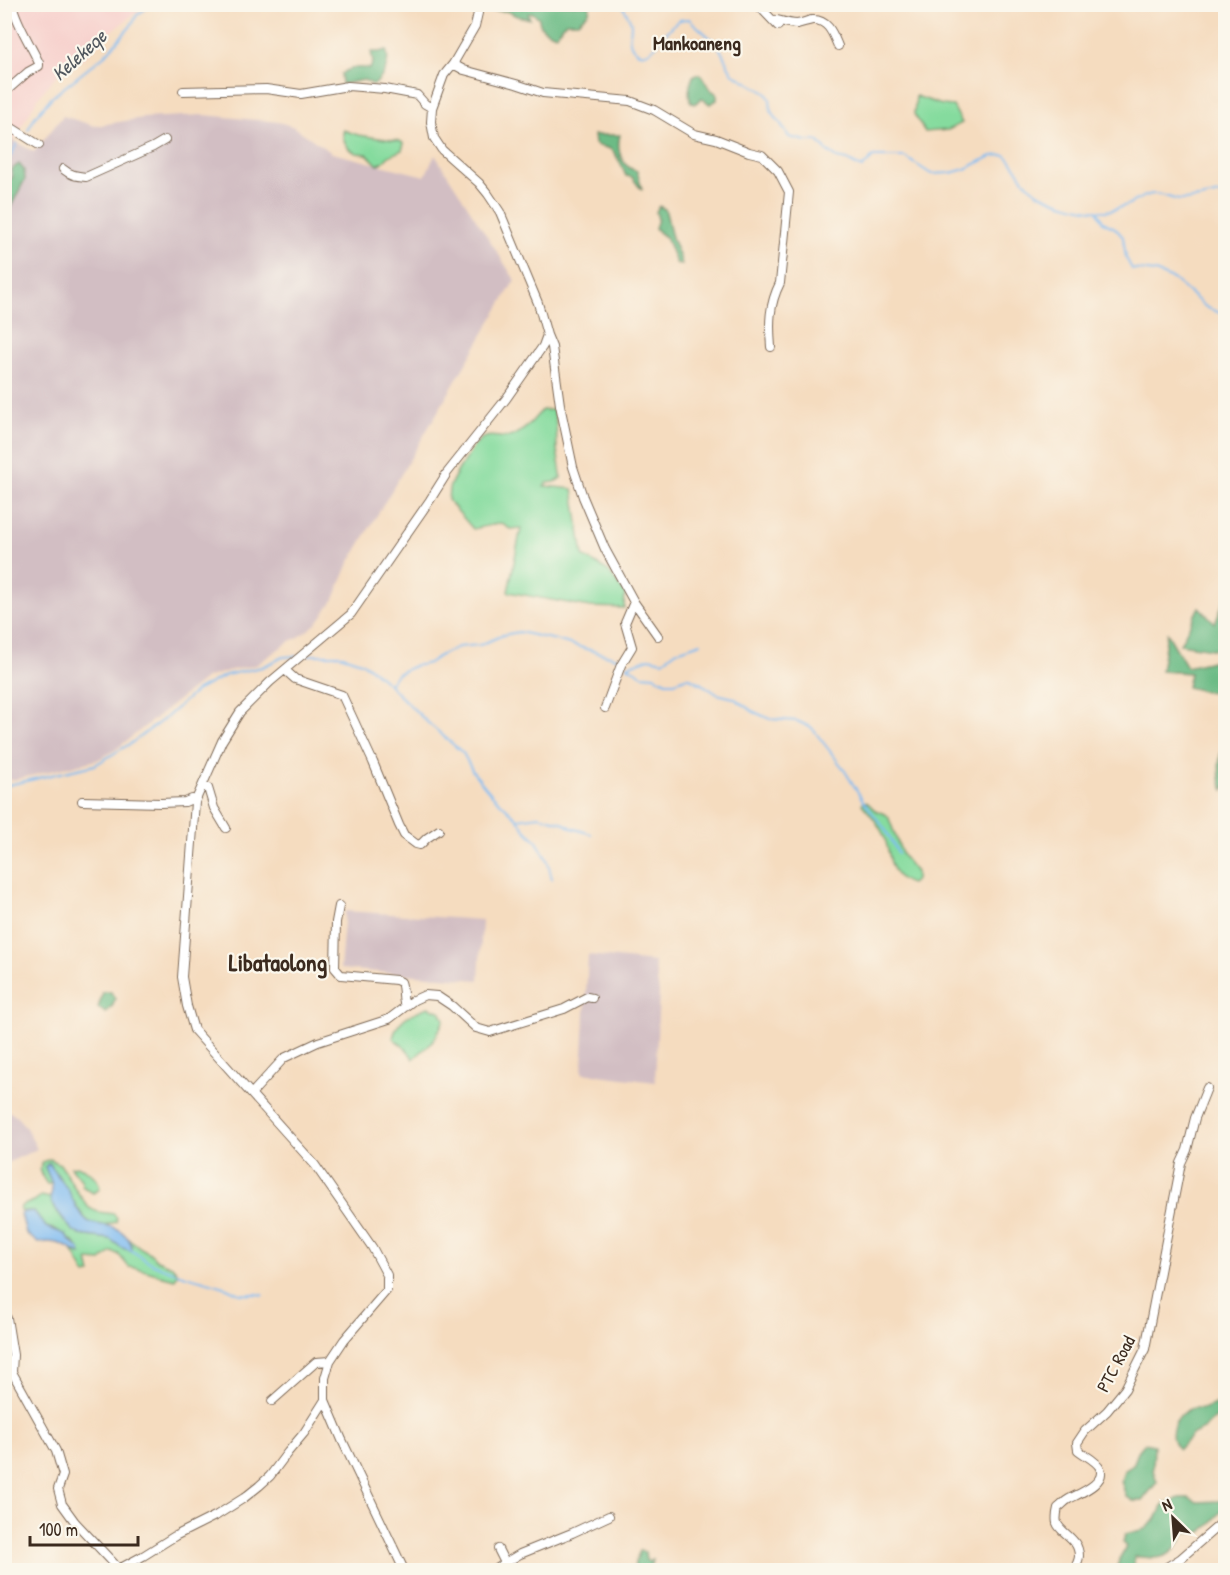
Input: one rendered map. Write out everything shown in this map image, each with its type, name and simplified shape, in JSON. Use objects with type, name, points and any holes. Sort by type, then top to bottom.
[{"type":"street","points":[[476,4],[478,13],[475,26],[444,75],[432,108],[431,122],[434,138],[442,150],[479,183],[500,212],[538,303],[552,346],[560,405],[573,467],[594,524],[634,602],[658,636]]},
{"type":"street","points":[[757,4],[776,24],[777,20],[797,24],[814,20],[823,22],[831,30],[838,46]]},
{"type":"street","points":[[4,93],[28,72],[39,66],[13,8]]},
{"type":"street","points":[[453,64],[464,70],[543,93],[630,101],[654,111],[694,134],[762,155],[778,171],[789,192],[780,283],[773,296],[770,309],[771,347]]},
{"type":"street","points":[[183,91],[266,89],[301,94],[348,86],[385,89],[417,95],[432,108]]},
{"type":"street","points":[[4,123],[39,145]]},
{"type":"street","points":[[63,169],[77,177],[86,177],[165,140]]},
{"type":"street","points":[[404,1570],[342,1440],[326,1400],[325,1378],[330,1361],[344,1340],[387,1290],[387,1275],[372,1247],[315,1165],[194,1030],[187,1006],[182,977],[195,802],[222,741],[240,712],[270,682],[351,614],[447,473],[506,399],[543,346],[547,335]]},
{"type":"street","points":[[605,708],[621,665],[632,647],[625,623],[634,602]]},
{"type":"street","points":[[285,670],[295,679],[342,695],[404,835],[420,845],[440,830]]},
{"type":"street","points":[[203,786],[208,788],[214,808],[226,828]]},
{"type":"street","points":[[82,801],[185,802],[192,799],[195,802]]},
{"type":"street","points":[[339,906],[336,922],[335,968],[340,975],[401,982],[404,988],[405,1007]]},
{"type":"street","points":[[252,1093],[284,1058],[318,1042],[389,1019],[425,995],[437,996],[453,1005],[476,1028],[490,1032],[564,1009],[587,997],[592,998]]},
{"type":"street","name":"PTC Road","points":[[1074,1570],[1079,1553],[1073,1539],[1057,1523],[1058,1508],[1067,1500],[1095,1485],[1101,1474],[1101,1469],[1077,1450],[1077,1443],[1085,1431],[1107,1411],[1125,1389],[1145,1349],[1181,1163],[1207,1088]]},
{"type":"street","points":[[8,1318],[13,1355],[12,1372],[56,1451],[63,1475],[58,1489],[62,1504],[118,1570],[175,1536],[217,1515],[259,1486],[270,1476],[304,1433],[326,1400]]},
{"type":"street","points":[[272,1401],[316,1362],[330,1361]]},
{"type":"street","points":[[495,1570],[526,1551],[609,1516]]},
{"type":"street","points":[[1162,1570],[1180,1559],[1226,1519]]},
{"type":"street","points":[[498,1549],[505,1563]]},
{"type":"shaded area","points":[[4,5],[143,5],[84,58],[55,77],[38,98],[14,140],[5,135]]},
{"type":"shaded area","points":[[204,115],[279,122],[294,127],[332,153],[425,176],[435,155],[515,280],[349,563],[334,599],[316,624],[256,665],[206,678],[115,750],[97,760],[13,780],[4,779],[4,135],[34,152],[63,116],[95,126],[143,118]]},
{"type":"shaded area","points":[[345,911],[482,920],[479,980],[340,969]]},
{"type":"shaded area","points":[[588,955],[654,962],[659,992],[655,1082],[582,1073]]},
{"type":"shaded area","points":[[4,1108],[25,1126],[37,1149],[5,1164]]},
{"type":"green space","points":[[481,4],[590,5],[589,12],[578,22],[566,22],[556,35],[544,29],[540,25],[539,18],[533,13],[528,14],[530,19],[506,11],[482,11]]},
{"type":"green space","points":[[386,50],[388,60],[386,69],[374,85],[364,80],[342,84],[341,74],[355,68],[370,69],[373,61],[371,52]]},
{"type":"green space","points":[[701,75],[710,89],[717,94],[717,100],[710,104],[701,98],[695,104],[691,102],[690,86],[693,76]]},
{"type":"green space","points":[[916,96],[942,105],[953,106],[962,123],[948,130],[925,132],[914,114]]},
{"type":"green space","points":[[343,130],[358,135],[400,141],[404,144],[402,150],[389,156],[378,165],[367,154],[356,153],[349,149],[343,139]]},
{"type":"green space","points":[[594,135],[620,135],[621,157],[627,166],[637,171],[642,189],[632,177],[626,176],[613,151],[595,144]]},
{"type":"green space","points":[[19,164],[24,170],[25,179],[5,218],[8,181],[13,177],[11,170]]},
{"type":"green space","points":[[659,206],[665,209],[682,265],[676,263],[666,237],[655,228],[658,219],[656,212]]},
{"type":"green space","points":[[542,410],[553,410],[555,415],[561,471],[561,478],[544,486],[573,489],[583,556],[607,570],[625,593],[624,608],[590,607],[508,592],[521,528],[510,529],[501,523],[473,529],[448,500],[449,488],[455,475],[481,439],[488,436],[506,437],[519,433]]},
{"type":"green space","points":[[1225,598],[1225,646],[1218,650],[1180,644],[1199,607],[1215,623]]},
{"type":"green space","points":[[1167,633],[1187,667],[1225,659],[1225,696],[1187,687],[1190,673],[1161,671]]},
{"type":"green space","points":[[1225,731],[1226,786],[1224,790],[1219,769]]},
{"type":"green space","points":[[864,802],[888,816],[903,856],[916,872],[916,880],[911,884],[897,875],[893,869],[882,832],[862,804]]},
{"type":"green space","points":[[103,992],[111,992],[115,999],[106,1013],[98,1008]]},
{"type":"green space","points":[[428,1007],[440,1011],[444,1019],[432,1042],[413,1059],[407,1049],[393,1038],[395,1031],[410,1015]]},
{"type":"green space","points":[[50,1159],[60,1164],[89,1208],[114,1214],[117,1218],[116,1222],[98,1225],[85,1218],[49,1163],[45,1167],[52,1184],[47,1184],[40,1168],[42,1162]]},
{"type":"green space","points":[[77,1166],[95,1178],[100,1189],[93,1193],[82,1186],[82,1181],[71,1167]]},
{"type":"green space","points":[[41,1196],[50,1198],[54,1208],[72,1230],[80,1235],[110,1239],[122,1248],[132,1247],[129,1239],[157,1260],[172,1266],[178,1273],[175,1279],[129,1267],[118,1254],[112,1252],[101,1261],[88,1260],[91,1274],[86,1275],[73,1252],[80,1254],[76,1244],[57,1230],[46,1227],[34,1211],[20,1211],[21,1206]]},
{"type":"green space","points":[[1225,1403],[1225,1412],[1211,1421],[1204,1429],[1193,1434],[1179,1449],[1172,1433],[1180,1416],[1190,1409],[1205,1408]]},
{"type":"green space","points":[[1145,1443],[1154,1445],[1153,1470],[1157,1482],[1142,1501],[1133,1501],[1126,1496],[1121,1481],[1124,1471],[1133,1465],[1139,1450]]},
{"type":"green space","points":[[1225,1497],[1225,1508],[1202,1532],[1184,1532],[1177,1547],[1169,1554],[1153,1558],[1134,1557],[1134,1570],[1113,1570],[1118,1565],[1126,1547],[1123,1543],[1125,1534],[1145,1529],[1156,1519],[1165,1504],[1179,1498],[1189,1498],[1197,1502],[1219,1501]]},
{"type":"green space","points":[[640,1551],[645,1552],[646,1560],[649,1562],[653,1560],[647,1570],[634,1570]]},
{"type":"water","points":[[49,1163],[85,1219],[91,1223],[121,1231],[128,1238],[132,1251],[122,1248],[110,1239],[80,1235],[72,1230],[52,1204],[50,1198],[52,1184],[45,1167]]},
{"type":"water","points":[[34,1211],[46,1227],[65,1234],[80,1249],[81,1254],[57,1243],[38,1243],[26,1233],[21,1214]]},
{"type":"waterway","name":"Kelekeqe","points":[[28,130],[35,117],[51,98],[105,55],[130,27],[137,15],[152,4]]},
{"type":"waterway","name":"Kelekeqe","points":[[443,4],[445,6],[468,5]]},
{"type":"waterway","name":"Kelekeqe","points":[[620,4],[631,23],[631,45],[639,53],[646,53],[652,49],[675,23],[689,19],[718,45],[732,73],[766,93],[770,99],[771,112],[789,137],[818,141],[837,158],[847,160],[862,168],[873,157],[905,157],[931,174],[951,173],[992,156],[1005,155],[1032,189],[1038,193],[1053,200],[1097,211],[1113,210],[1150,194],[1186,200],[1226,193]]},
{"type":"waterway","name":"Kelekeqe","points":[[4,177],[9,159],[17,144]]},
{"type":"waterway","name":"Kelekeqe","points":[[1097,210],[1103,222],[1115,228],[1123,237],[1126,258],[1132,269],[1155,272],[1173,279],[1207,308],[1226,315]]},
{"type":"waterway","points":[[389,684],[397,674],[416,665],[429,663],[458,647],[480,645],[503,635],[519,632],[556,640],[620,659]]},
{"type":"waterway","points":[[627,666],[649,658],[663,661],[677,651],[701,643]]},
{"type":"waterway","points":[[305,655],[340,655],[361,662],[370,668],[463,753],[473,772],[492,795],[518,819],[539,816],[591,834]]},
{"type":"waterway","points":[[4,786],[95,765],[133,742],[168,716],[196,691],[226,675],[262,667],[283,657],[296,656]]},
{"type":"waterway","points":[[627,666],[642,675],[654,676],[666,682],[675,682],[688,677],[717,694],[734,698],[752,711],[770,719],[797,721],[812,728],[885,829],[898,853]]},
{"type":"waterway","points":[[518,819],[525,830],[536,840],[547,859],[552,879]]},
{"type":"waterway","points":[[130,1249],[163,1268],[239,1293],[263,1295]]},
{"type":"district","name":"Mankoaneng","points":[[697,43]]},
{"type":"district","name":"Libataolong","points":[[278,963]]}]
